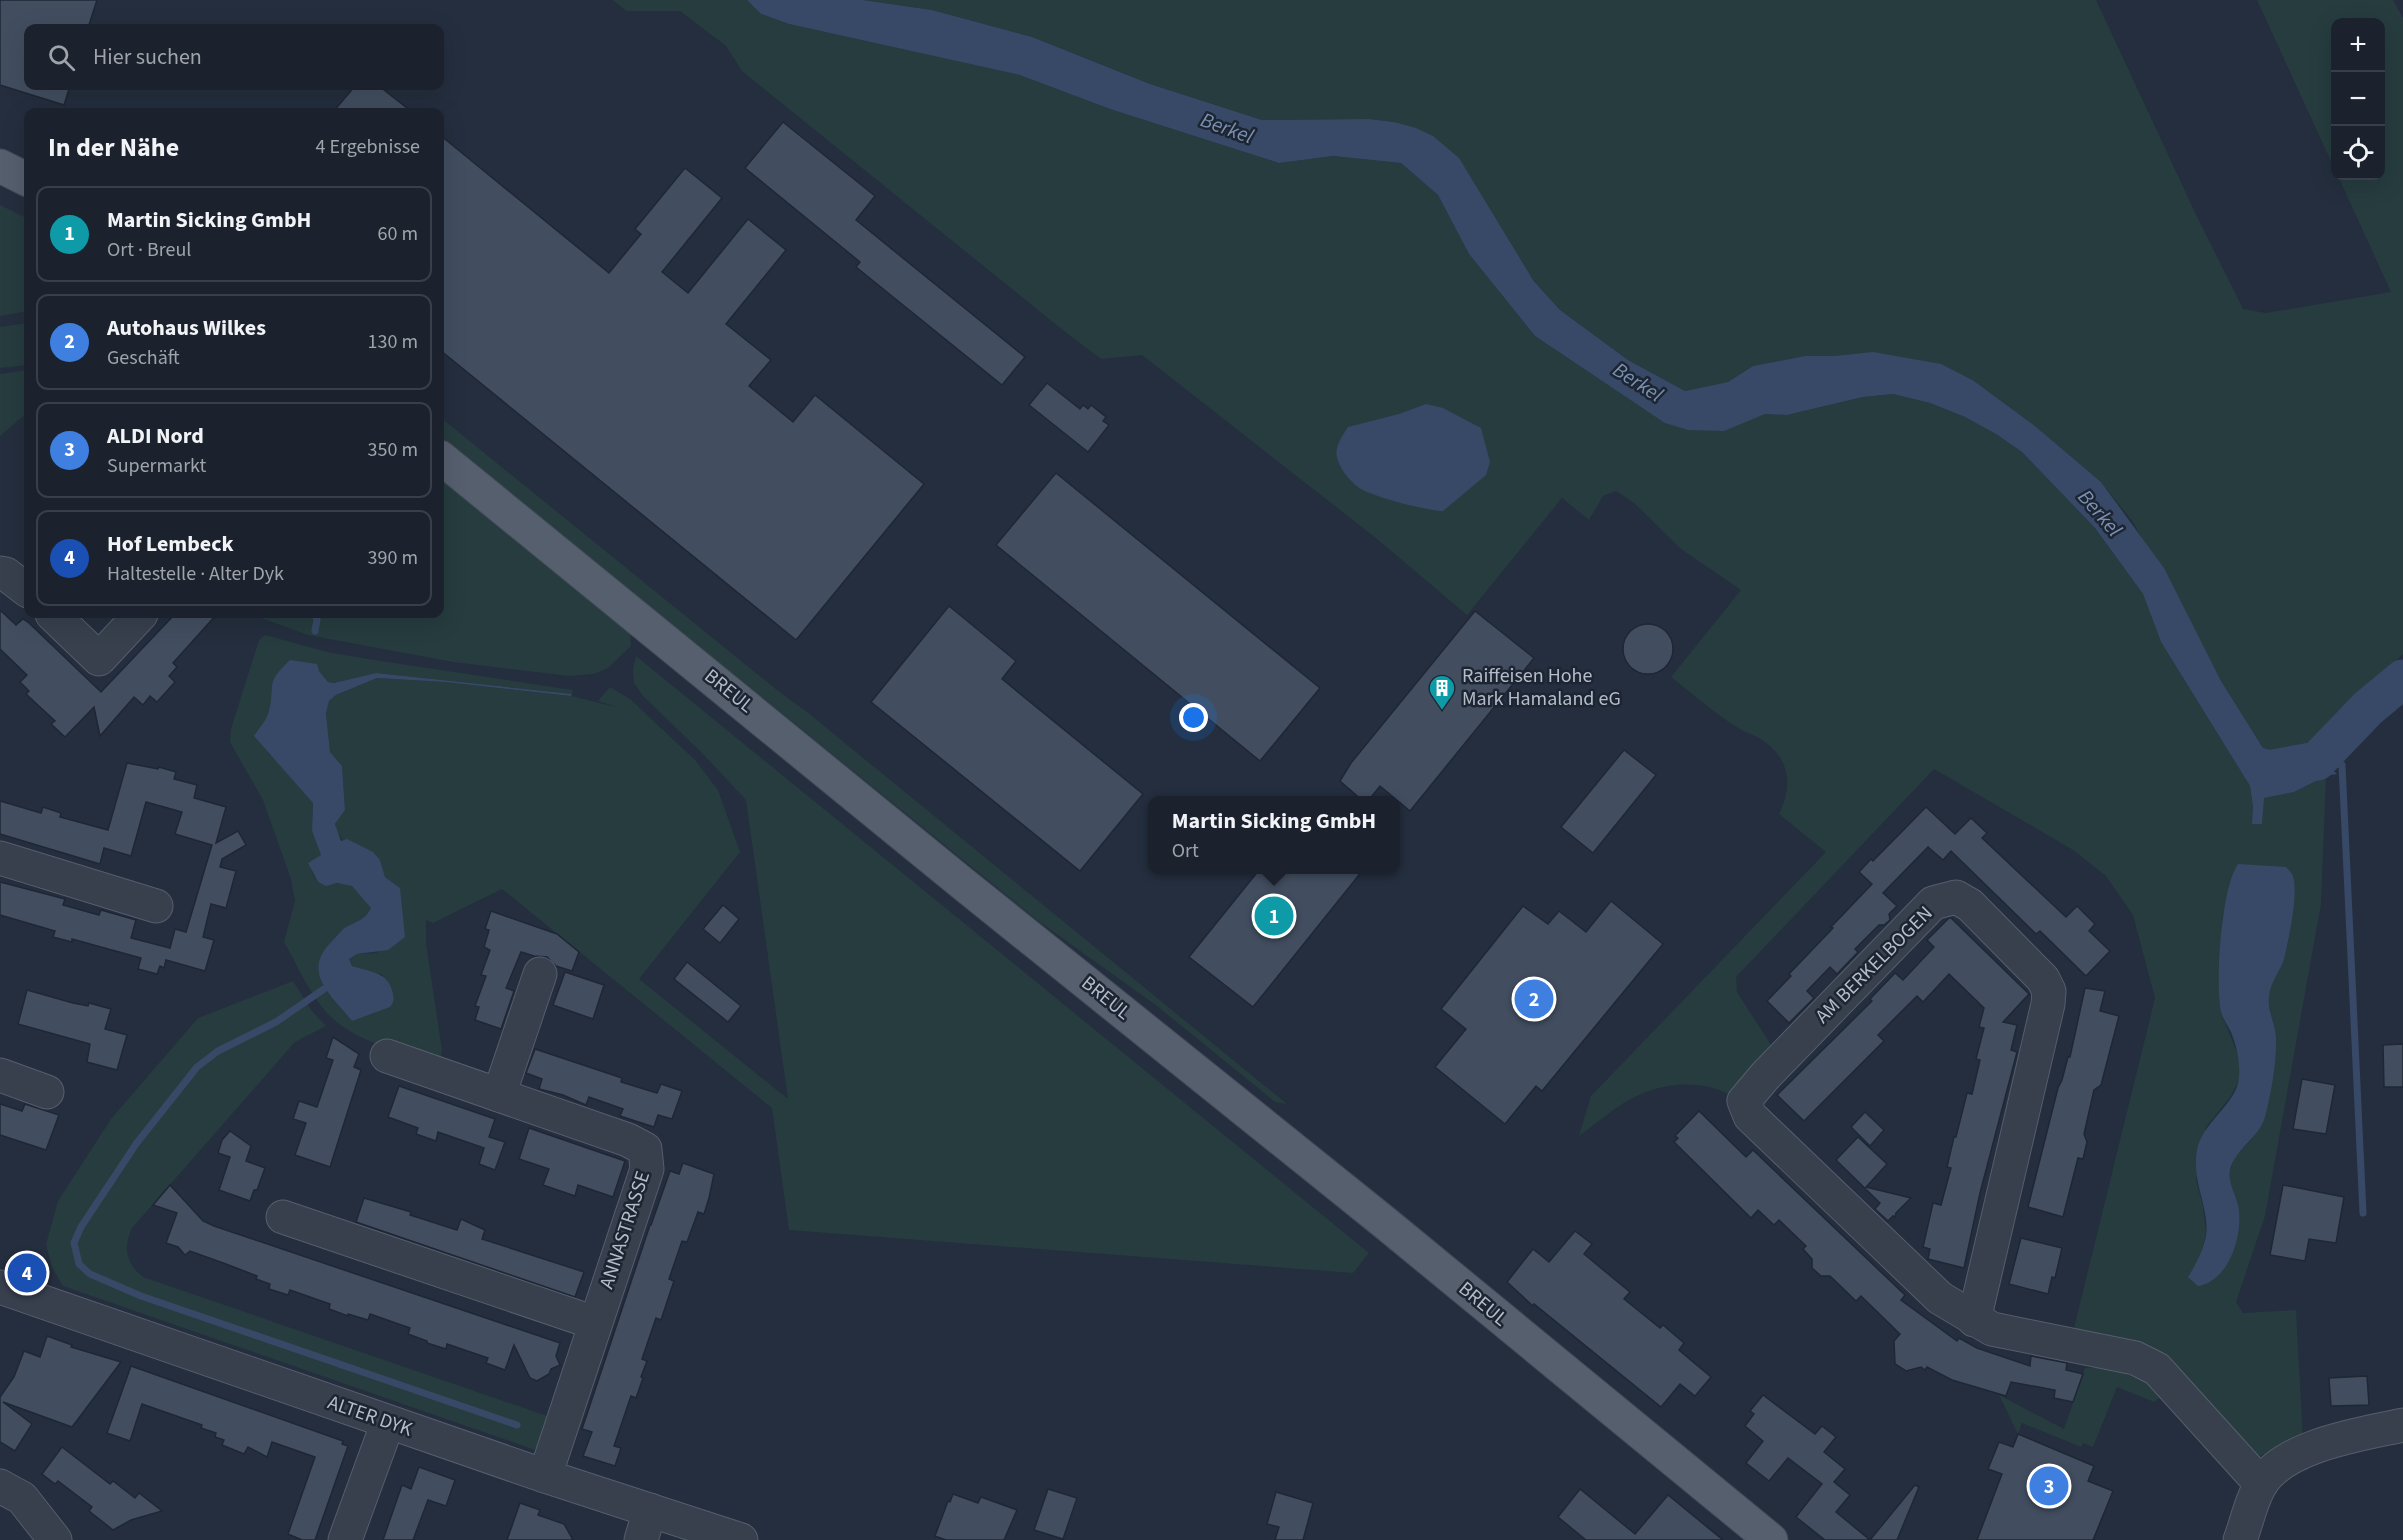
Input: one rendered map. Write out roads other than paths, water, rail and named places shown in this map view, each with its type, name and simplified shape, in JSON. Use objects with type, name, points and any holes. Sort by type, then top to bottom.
[{"type":"main road","points":[[0,166],[24,178]]},
{"type":"main road","name":"BREUL","points":[[444,460],[953,875],[1384,1221],[1771,1540]]},
{"type":"street","points":[[0,573],[13,578],[24,588]]},
{"type":"street","points":[[56,618],[99,659],[137,618]]},
{"type":"street","points":[[0,858],[156,906]]},
{"type":"street","name":"AM BERKELBOGEN","points":[[1974,1320],[2049,1004],[2049,991],[2043,979],[1978,913],[1956,897],[1933,903],[1765,1076],[1744,1101],[1750,1116],[1941,1298],[1974,1320],[1992,1329],[2135,1358],[2157,1369],[2261,1484]]},
{"type":"street","points":[[499,1095],[540,974]]},
{"type":"street","name":"ANNASTRASSE","points":[[387,1056],[628,1140],[645,1149],[647,1169],[545,1476]]},
{"type":"street","points":[[0,1075],[47,1092]]},
{"type":"street","points":[[283,1217],[595,1323]]},
{"type":"street","name":"ALTER DYK","points":[[0,1287],[545,1476],[646,1525],[741,1540]]},
{"type":"street","points":[[345,1540],[388,1422]]},
{"type":"street","points":[[2240,1540],[2261,1484],[2274,1470],[2292,1458],[2335,1440],[2403,1425]]},
{"type":"street","points":[[0,1486],[22,1498],[55,1540]]},
{"type":"water","points":[[747,0],[863,0],[932,10],[1032,37],[1150,84],[1262,120],[1369,119],[1416,128],[1433,136],[1459,158],[1533,280],[1560,310],[1628,360],[1685,391],[1728,382],[1753,366],[1805,356],[1873,352],[1941,364],[1974,381],[2035,426],[2101,482],[2164,568],[2221,681],[2263,748],[2290,755],[2308,747],[2337,774],[2326,776],[2294,792],[2264,798],[2262,824],[2252,824],[2253,807],[2250,786],[2161,642],[2143,594],[2095,528],[2022,452],[1965,417],[1930,403],[1893,394],[1863,397],[1787,415],[1765,414],[1724,431],[1688,430],[1665,423],[1535,336],[1469,254],[1438,195],[1401,163],[1333,156],[1279,163],[1110,109],[1020,75],[789,24],[761,14]]},
{"type":"water","points":[[1426,404],[1443,408],[1481,428],[1490,462],[1486,475],[1443,511],[1425,509],[1364,491],[1348,477],[1336,453],[1348,427],[1399,414]]},
{"type":"water","points":[[290,660],[317,664],[319,671],[328,682],[334,683],[376,673],[572,694],[571,696],[445,682],[377,678],[336,695],[329,701],[326,713],[330,752],[342,766],[345,810],[335,824],[341,841],[347,839],[373,852],[380,860],[385,877],[400,888],[405,937],[388,950],[357,954],[349,959],[352,966],[378,974],[388,981],[394,998],[390,1007],[352,1021],[322,982],[319,962],[323,952],[341,931],[363,918],[371,908],[352,886],[337,883],[326,886],[318,882],[308,863],[321,855],[312,831],[313,803],[254,736],[268,714],[274,679]]},
{"type":"water","points":[[2238,864],[2286,867],[2294,881],[2294,903],[2284,959],[2271,987],[2269,997],[2276,1046],[2265,1117],[2258,1131],[2237,1156],[2230,1170],[2239,1216],[2236,1242],[2226,1266],[2219,1275],[2198,1286],[2188,1277],[2203,1247],[2207,1226],[2196,1173],[2197,1150],[2206,1130],[2233,1095],[2239,1077],[2235,1043],[2221,1012],[2219,998],[2219,958],[2224,913],[2227,893]]},
{"type":"waterway","points":[[315,631],[316,618]]},
{"type":"waterway","name":"Berkel","points":[[2268,770],[2317,761],[2368,708],[2403,679]]},
{"type":"waterway","points":[[2317,761],[2342,765],[2363,1213]]},
{"type":"waterway","points":[[324,989],[276,1022],[218,1051],[197,1067],[136,1144],[81,1227],[74,1243],[79,1264],[90,1274],[141,1296],[517,1425]]},
{"type":"place","name":"Raiffeisen Hohe Mark Hamaland eG","points":[[1442,711]]},
{"type":"place","name":"Martin Sicking GmbH","points":[[1274,916]]},
{"type":"place","name":"Autohaus Wilkes","points":[[1534,999]]},
{"type":"place","name":"Hof Lembeck","points":[[27,1273]]},
{"type":"place","name":"ALDI Nord","points":[[2049,1486]]}]
